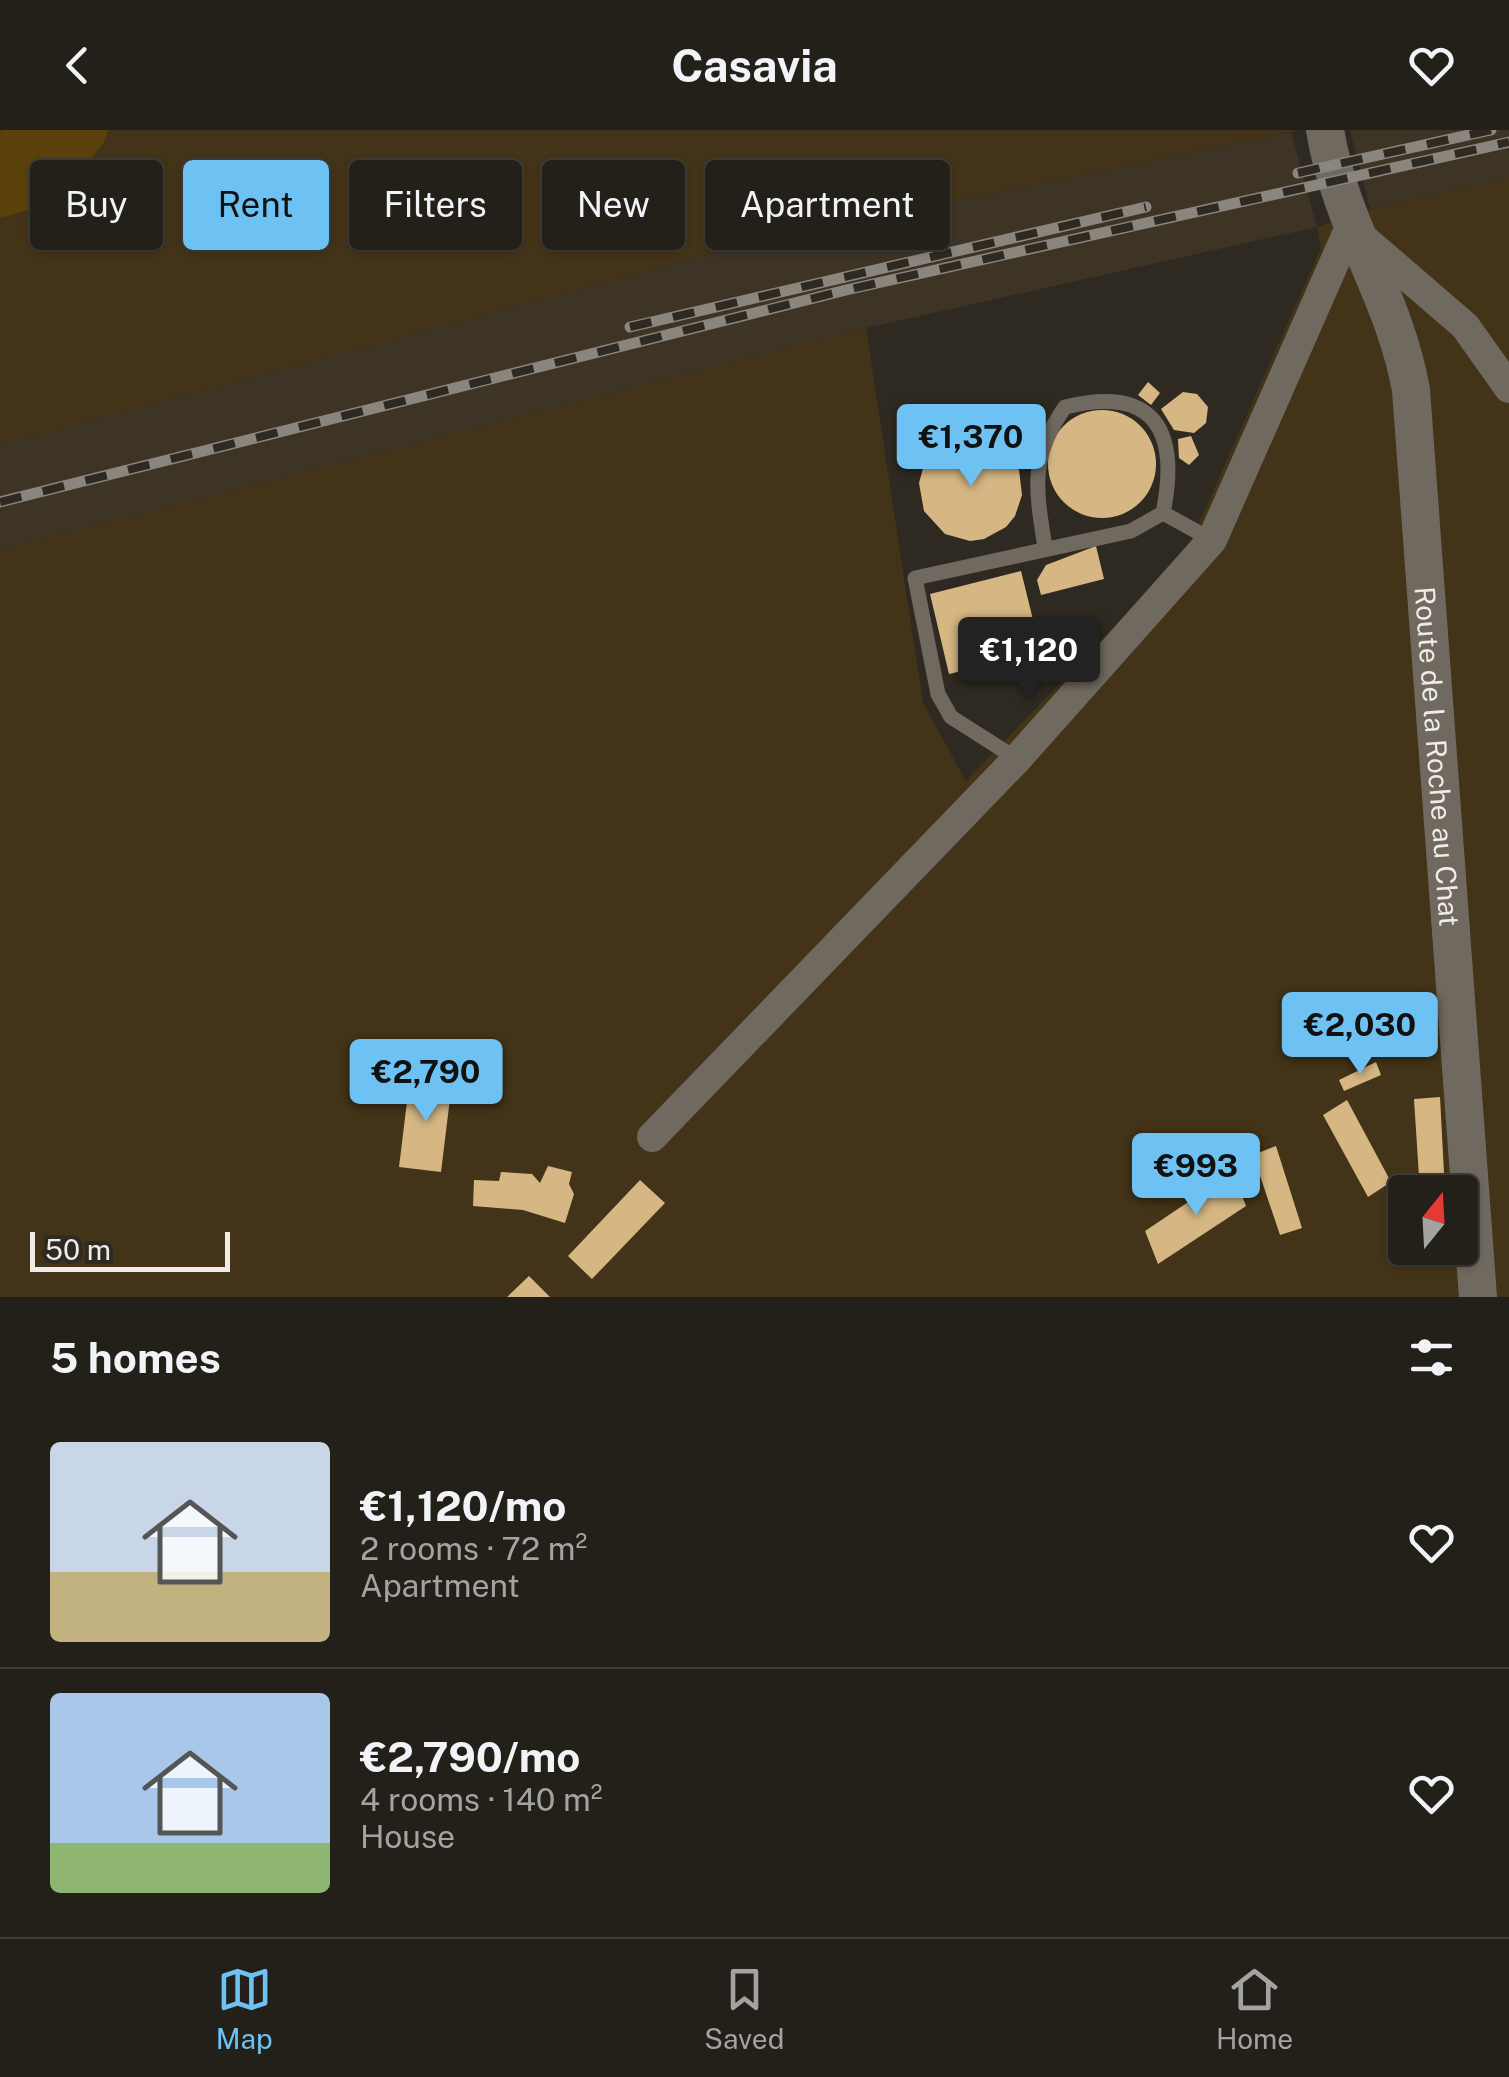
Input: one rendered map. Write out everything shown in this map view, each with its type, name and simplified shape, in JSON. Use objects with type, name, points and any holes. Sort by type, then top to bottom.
[{"type":"street","name":"Route de la Roche au Chat","points":[[1325,130],[1339,200],[1394,318],[1411,390],[1478,1297]]},
{"type":"street","points":[[652,1137],[1018,759],[1212,540],[1350,228],[1465,326],[1509,388]]},
{"type":"lane","points":[[1018,759],[951,717],[938,694],[915,578],[1130,531],[1163,513],[1170,479],[1164,438],[1139,406],[1102,398],[1065,407],[1043,438],[1036,483],[1045,548]]},
{"type":"lane","points":[[1163,513],[1212,540]]},
{"type":"shaded area","points":[[0,130],[1300,130],[950,202],[950,160],[705,160],[705,250],[726,250],[0,445]]},
{"type":"shaded area","points":[[1350,130],[1509,130],[1509,178],[1370,209]]},
{"type":"shaded area","points":[[1291,132],[1317,227],[866,328],[0,550],[0,445],[726,250],[950,250],[950,202]]},
{"type":"shaded area","points":[[1509,178],[1509,1297],[0,1297],[0,550],[866,328],[923,703],[966,781],[1186,552],[1321,248],[1317,227],[1370,209]]},
{"type":"building","points":[[1148,382],[1160,393],[1151,405],[1138,395]]},
{"type":"building","points":[[1183,392],[1197,394],[1208,407],[1206,423],[1194,433],[1174,430],[1161,409]]},
{"type":"building","points":[[1102,410],[1123,414],[1140,426],[1152,443],[1156,464],[1152,485],[1140,502],[1123,514],[1102,518],[1081,514],[1064,502],[1052,485],[1048,464],[1052,443],[1064,426],[1081,414]]},
{"type":"building","points":[[1001,418],[1002,424],[970,431],[968,426]]},
{"type":"building","points":[[951,436],[953,440],[975,437],[994,442],[1019,470],[1022,495],[1015,516],[1006,527],[984,539],[970,541],[945,534],[924,511],[919,483],[924,465]]},
{"type":"building","points":[[1191,436],[1199,455],[1189,465],[1179,458],[1178,439]]},
{"type":"building","points":[[1096,546],[1104,579],[1041,595],[1037,580],[1046,565]]},
{"type":"building","points":[[1021,571],[1041,652],[949,674],[930,594]]},
{"type":"building","points":[[1376,1062],[1381,1075],[1344,1091],[1339,1080]]},
{"type":"building","points":[[410,1077],[452,1082],[441,1172],[399,1167]]},
{"type":"building","points":[[1440,1097],[1444,1175],[1419,1175],[1414,1099]]},
{"type":"building","points":[[1347,1100],[1388,1176],[1388,1184],[1368,1197],[1323,1115]]},
{"type":"building","points":[[1276,1146],[1302,1228],[1280,1235],[1253,1155]]},
{"type":"building","points":[[548,1166],[572,1172],[569,1184],[574,1194],[565,1223],[523,1210],[473,1206],[474,1180],[499,1181],[501,1172],[532,1174],[540,1183]]},
{"type":"building","points":[[1233,1172],[1246,1206],[1158,1264],[1145,1231]]},
{"type":"building","points":[[640,1180],[665,1203],[592,1279],[568,1256]]},
{"type":"building","points":[[529,1276],[550,1297],[507,1297]]},
{"type":"waterway","points":[[0,157],[77,130]]},
{"type":"waterway","points":[[0,193],[44,181],[83,130]]},
{"type":"railway","points":[[1298,173],[1491,130]]},
{"type":"railway","points":[[0,502],[846,290],[1509,142]]},
{"type":"railway","points":[[630,327],[1146,207]]}]
